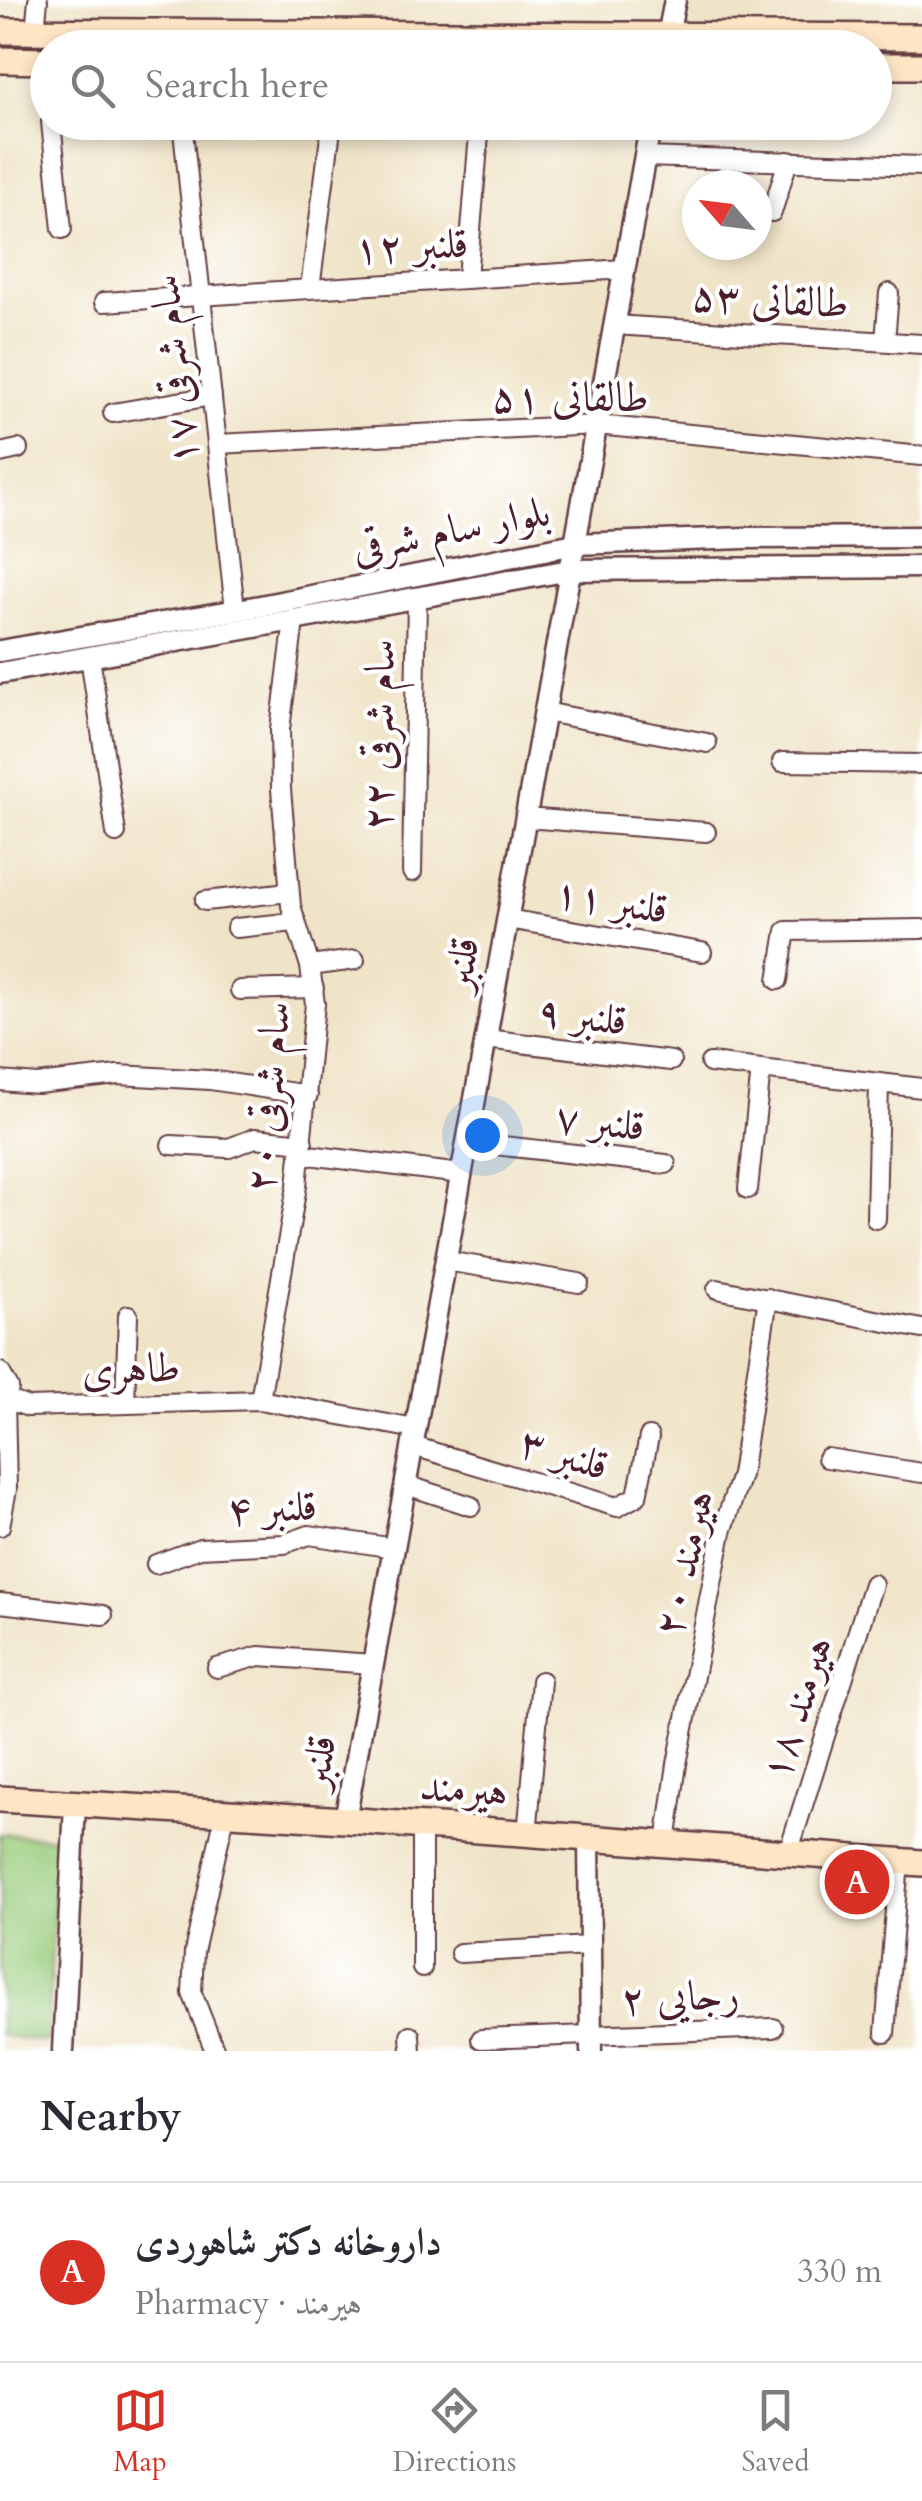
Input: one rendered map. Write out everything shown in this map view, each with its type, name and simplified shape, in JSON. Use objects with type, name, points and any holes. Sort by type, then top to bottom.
[{"type":"main road","points":[[0,31],[30,31]]},
{"type":"main road","points":[[892,37],[922,37]]},
{"type":"main road","points":[[0,60],[30,61]]},
{"type":"main road","points":[[892,66],[922,66]]},
{"type":"main road","name":"هیرمند","points":[[0,1799],[911,1862]]},
{"type":"street","points":[[35,30],[38,0]]},
{"type":"street","points":[[669,30],[674,0]]},
{"type":"street","points":[[53,140],[62,229]]},
{"type":"street","name":"سام شرقی ۱۷","points":[[184,140],[235,610]]},
{"type":"street","points":[[310,288],[330,140]]},
{"type":"street","points":[[467,278],[478,140]]},
{"type":"street","name":"قلنبر","points":[[345,1820],[648,140]]},
{"type":"street","points":[[645,156],[922,166]]},
{"type":"street","points":[[772,212],[788,161]]},
{"type":"street","name":"قلنبر ۱۲","points":[[104,302],[625,269]]},
{"type":"street","points":[[884,341],[890,293]]},
{"type":"street","name":"طالقانی ۵۳","points":[[614,326],[922,344]]},
{"type":"street","points":[[112,413],[212,396]]},
{"type":"street","name":"طالقانی ۵۱","points":[[217,444],[596,426],[922,456]]},
{"type":"street","name":"بلوار سام شرقی","points":[[0,651],[575,544],[922,537]]},
{"type":"street","name":"بلوار سام شرقی","points":[[0,674],[570,570],[922,566]]},
{"type":"street","name":"سام شرقی ۲۲","points":[[412,872],[416,599]]},
{"type":"street","name":"سام شرقی ۲۰","points":[[260,1400],[302,1148],[314,988],[290,892],[280,756],[294,621]]},
{"type":"street","points":[[90,657],[116,833]]},
{"type":"street","points":[[545,712],[707,743]]},
{"type":"street","points":[[782,762],[922,764]]},
{"type":"street","points":[[526,818],[706,832]]},
{"type":"street","points":[[205,901],[290,892]]},
{"type":"street","name":"قلنبر ۱۱","points":[[508,919],[702,952]]},
{"type":"street","points":[[236,928],[296,922]]},
{"type":"street","points":[[778,980],[786,931],[922,929]]},
{"type":"street","points":[[310,966],[355,960]]},
{"type":"street","points":[[240,990],[314,988]]},
{"type":"street","name":"قلنبر ۹","points":[[486,1039],[671,1062]]},
{"type":"street","points":[[710,1063],[922,1088]]},
{"type":"street","points":[[748,1188],[761,1069]]},
{"type":"street","points":[[0,1081],[37,1084],[118,1075],[210,1080],[308,1095]]},
{"type":"street","points":[[876,1219],[879,1083]]},
{"type":"street","points":[[171,1144],[229,1148],[255,1138],[462,1174]]},
{"type":"street","name":"قلنبر ۷","points":[[467,1142],[666,1164]]},
{"type":"street","points":[[446,1262],[580,1283]]},
{"type":"street","points":[[716,1288],[922,1329]]},
{"type":"street","name":"هیرمند ۲۰","points":[[666,1843],[676,1764],[722,1532],[741,1475],[768,1298]]},
{"type":"street","points":[[125,1404],[128,1315]]},
{"type":"street","points":[[0,1372],[9,1388],[3,1445],[6,1490],[0,1526]]},
{"type":"street","name":"طاهری","points":[[6,1399],[28,1407],[260,1400],[414,1437]]},
{"type":"street","name":"قلنبر ۳","points":[[414,1437],[617,1507],[637,1496],[649,1438]]},
{"type":"street","points":[[827,1458],[922,1472]]},
{"type":"street","points":[[406,1485],[471,1506]]},
{"type":"street","name":"قلنبر ۴","points":[[156,1564],[200,1548],[284,1544],[309,1535],[394,1548]]},
{"type":"street","name":"هیرمند ۱۸","points":[[788,1852],[873,1584]]},
{"type":"street","points":[[0,1603],[103,1615]]},
{"type":"street","points":[[217,1668],[259,1656],[373,1664]]},
{"type":"street","points":[[528,1834],[541,1681]]},
{"type":"street","points":[[63,2051],[75,1804]]},
{"type":"street","points":[[216,2051],[192,1992],[194,1952],[225,1814]]},
{"type":"street","points":[[422,1826],[422,1968]]},
{"type":"street","points":[[590,1838],[590,2044]]},
{"type":"street","points":[[885,2032],[911,1862]]},
{"type":"street","points":[[460,1953],[590,1946]]},
{"type":"street","name":"رجایی ۲","points":[[481,2039],[590,2044],[773,2028]]},
{"type":"green space","points":[[0,1834],[58,1838],[47,2042],[0,2035]]},
{"type":"place","name":"داروخانه دکتر شاهوردی","points":[[857,1882]]}]
